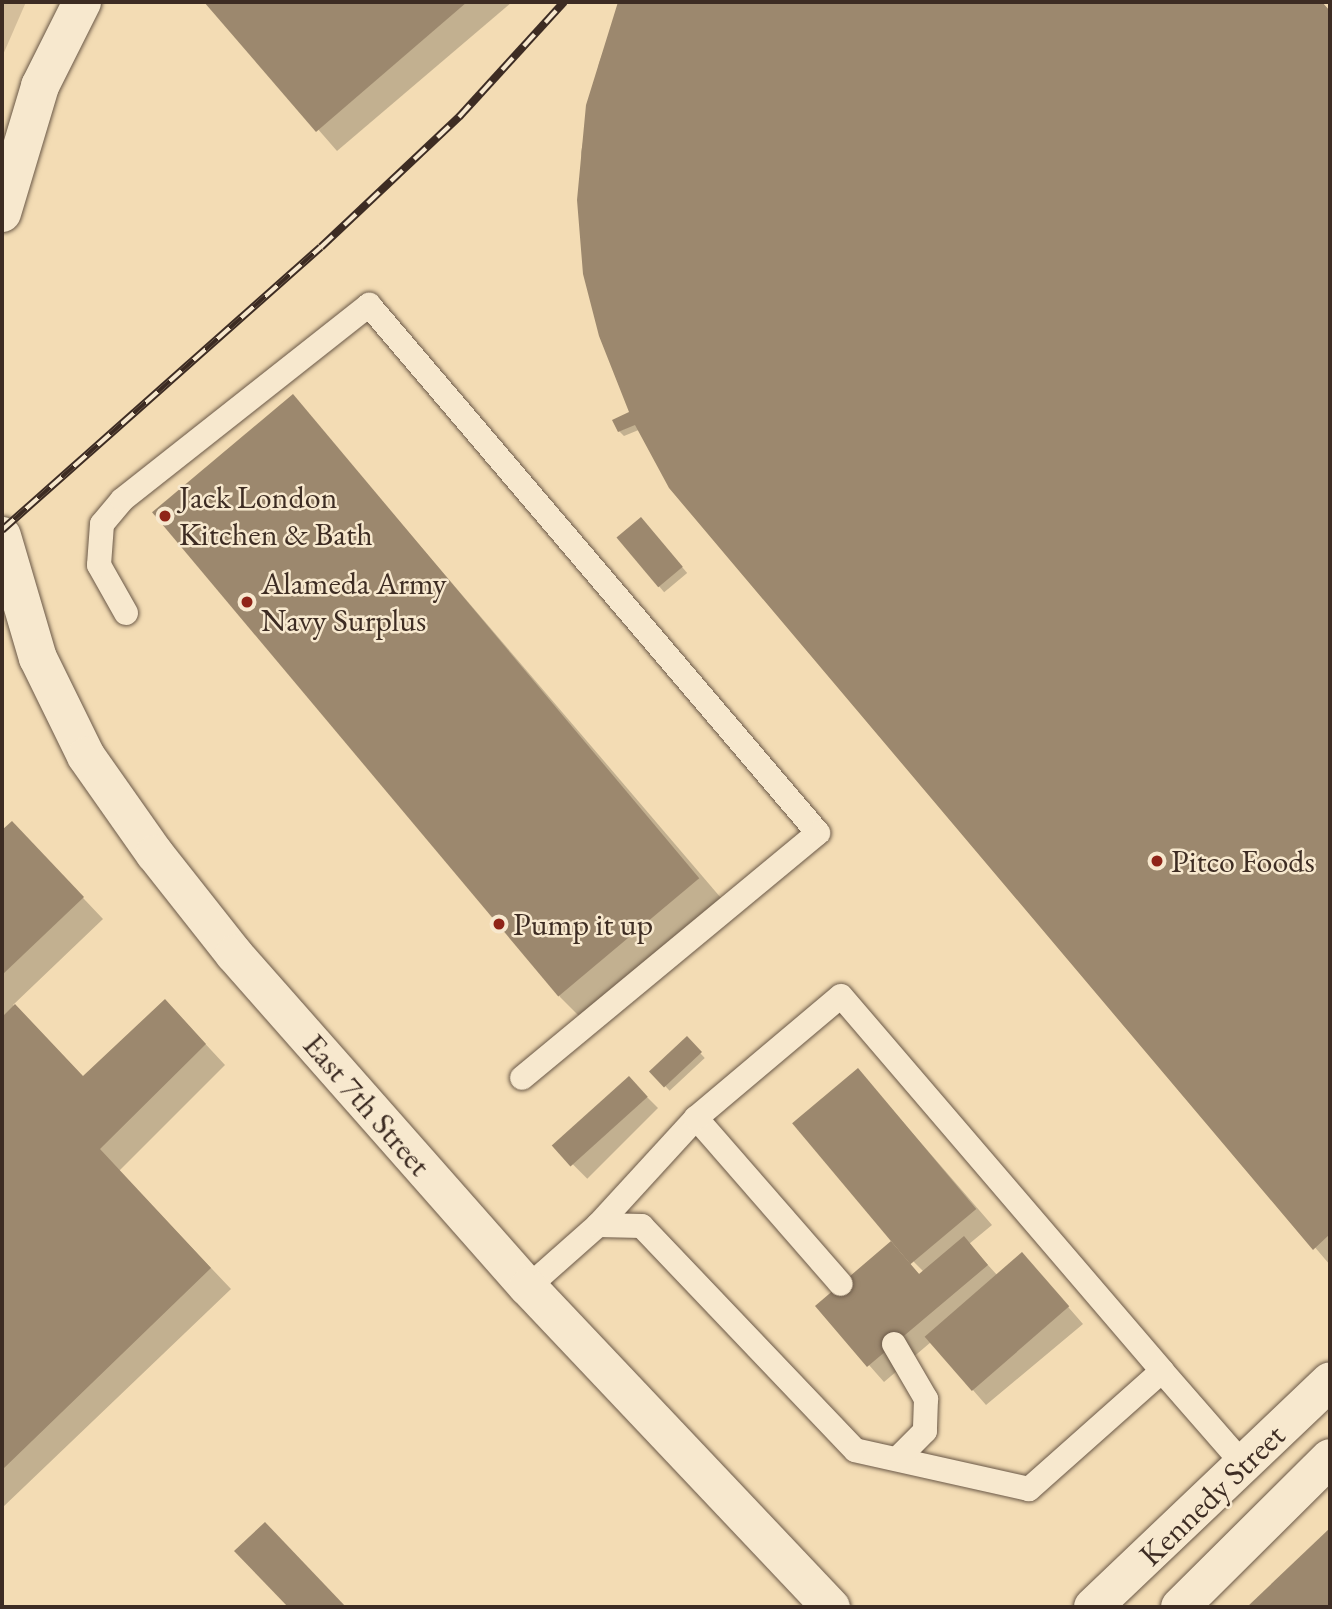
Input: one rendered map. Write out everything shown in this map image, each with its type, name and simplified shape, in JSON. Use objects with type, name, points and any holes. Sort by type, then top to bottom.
[{"type":"main road","points":[[2,213],[40,86],[82,2]]},
{"type":"main road","name":"East 7th Street","points":[[2,536],[38,658],[86,756],[155,855],[243,964],[528,1287],[831,1607]]},
{"type":"main road","name":"Kennedy Street","points":[[1093,1607],[1330,1381]]},
{"type":"main road","name":"Kennedy Street","points":[[1180,1607],[1330,1458]]},
{"type":"lane","points":[[126,613],[99,565],[102,524],[122,500],[369,304],[818,833],[522,1078]]},
{"type":"lane","points":[[528,1287],[598,1226],[696,1118],[841,996],[1244,1465]]},
{"type":"lane","points":[[696,1118],[841,1284]]},
{"type":"lane","points":[[598,1226],[642,1226],[855,1450],[899,1457],[1029,1489],[1162,1371]]},
{"type":"lane","points":[[894,1344],[926,1399],[925,1432],[899,1457]]},
{"type":"shaded area","points":[[2,2],[26,2],[2,57]]},
{"type":"building","points":[[204,2],[467,2],[316,132]]},
{"type":"building","name":"Pitco Foods","points":[[618,2],[1322,2],[1330,11],[1330,1234],[1313,1250],[669,488],[635,425],[618,432],[612,420],[629,412],[599,336],[583,274],[577,200],[586,105]]},
{"type":"building","points":[[293,394],[699,878],[558,996],[152,512]]},
{"type":"building","points":[[641,517],[683,567],[658,587],[616,538]]},
{"type":"building","points":[[12,821],[84,897],[2,975],[2,830]]},
{"type":"building","points":[[165,999],[206,1044],[100,1149],[211,1268],[2,1470],[2,1017],[15,1004],[83,1076]]},
{"type":"building","points":[[687,1036],[702,1052],[664,1088],[649,1071]]},
{"type":"building","points":[[858,1068],[976,1209],[910,1264],[792,1123]]},
{"type":"building","points":[[629,1076],[648,1097],[570,1166],[552,1146]]},
{"type":"building","points":[[964,1236],[988,1265],[867,1367],[815,1306],[891,1241],[919,1274]]},
{"type":"building","points":[[1022,1252],[1069,1306],[972,1391],[925,1337]]},
{"type":"building","points":[[265,1522],[346,1607],[288,1607],[234,1551]]},
{"type":"building","points":[[1330,1528],[1330,1607],[1247,1607]]},
{"type":"railway","points":[[2,530],[321,247],[459,117],[564,2]]},
{"type":"place","name":"Jack London Kitchen & Bath","points":[[165,516]]},
{"type":"place","name":"Alameda Army Navy Surplus","points":[[247,602]]},
{"type":"place","name":"Pitco Foods","points":[[1157,861]]},
{"type":"place","name":"Pump it up","points":[[499,924]]}]
